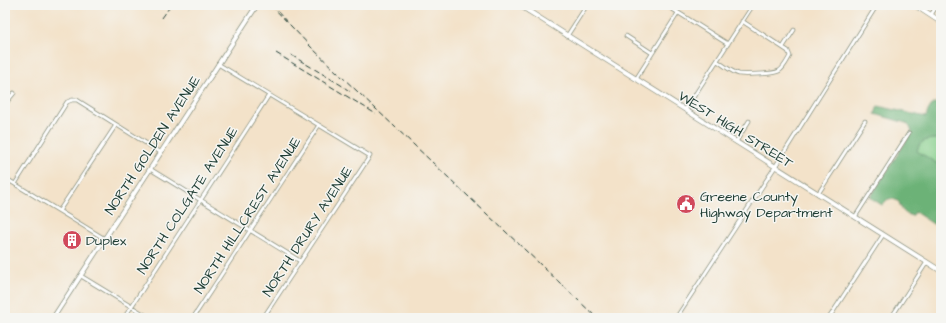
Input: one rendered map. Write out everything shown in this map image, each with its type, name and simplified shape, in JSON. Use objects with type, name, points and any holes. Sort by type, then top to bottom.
[{"type":"main road","points":[[915,5],[941,22]]},
{"type":"street","name":"NORTH GOLDEN AVENUE","points":[[53,318],[257,5]]},
{"type":"street","name":"WEST HIGH STREET","points":[[519,5],[941,271]]},
{"type":"street","points":[[528,11],[532,5]]},
{"type":"street","points":[[567,36],[587,5]]},
{"type":"street","points":[[666,5],[728,44]]},
{"type":"street","points":[[685,110],[753,5]]},
{"type":"street","points":[[676,318],[775,167],[876,5]]},
{"type":"street","points":[[931,15],[937,5]]},
{"type":"street","points":[[636,79],[678,13]]},
{"type":"street","points":[[717,61],[734,72],[746,75],[776,72],[783,68],[790,56],[789,52],[742,21]]},
{"type":"street","points":[[783,47],[794,30]]},
{"type":"street","points":[[626,36],[652,53]]},
{"type":"street","points":[[218,64],[319,125]]},
{"type":"street","points":[[5,104],[14,93]]},
{"type":"street","name":"NORTH COLGATE AVENUE","points":[[124,318],[269,95]]},
{"type":"street","points":[[15,184],[67,102],[72,100],[77,100],[160,152]]},
{"type":"street","points":[[818,194],[865,120]]},
{"type":"street","points":[[736,142],[749,121]]},
{"type":"street","points":[[59,211],[116,125]]},
{"type":"street","name":"NORTH DRURY AVENUE","points":[[263,318],[370,156],[319,125]]},
{"type":"street","name":"NORTH HILLCREST AVENUE","points":[[193,318],[319,125]]},
{"type":"street","points":[[855,217],[909,133]]},
{"type":"street","points":[[150,169],[300,261]]},
{"type":"street","points":[[5,178],[105,239]]},
{"type":"street","points":[[829,318],[883,235]]},
{"type":"street","points":[[890,318],[927,262]]},
{"type":"street","points":[[81,276],[150,318]]},
{"type":"green space","points":[[941,95],[941,138],[926,140],[920,144],[917,151],[941,166],[941,229],[915,212],[912,216],[905,213],[899,202],[894,199],[888,199],[882,205],[871,198],[871,196],[912,132],[906,123],[875,114],[878,106],[926,117],[931,106],[937,102]]},
{"type":"green space","points":[[941,138],[941,166],[917,151],[920,144],[926,140]]},
{"type":"railway","points":[[162,18],[171,5]]},
{"type":"railway","points":[[271,5],[340,75],[597,318]]},
{"type":"railway","points":[[276,53],[376,114]]},
{"type":"railway","points":[[291,55],[352,93]]},
{"type":"place","name":"Greene County Highway Department","points":[[686,204]]},
{"type":"place","name":"Duplex","points":[[72,240]]}]
